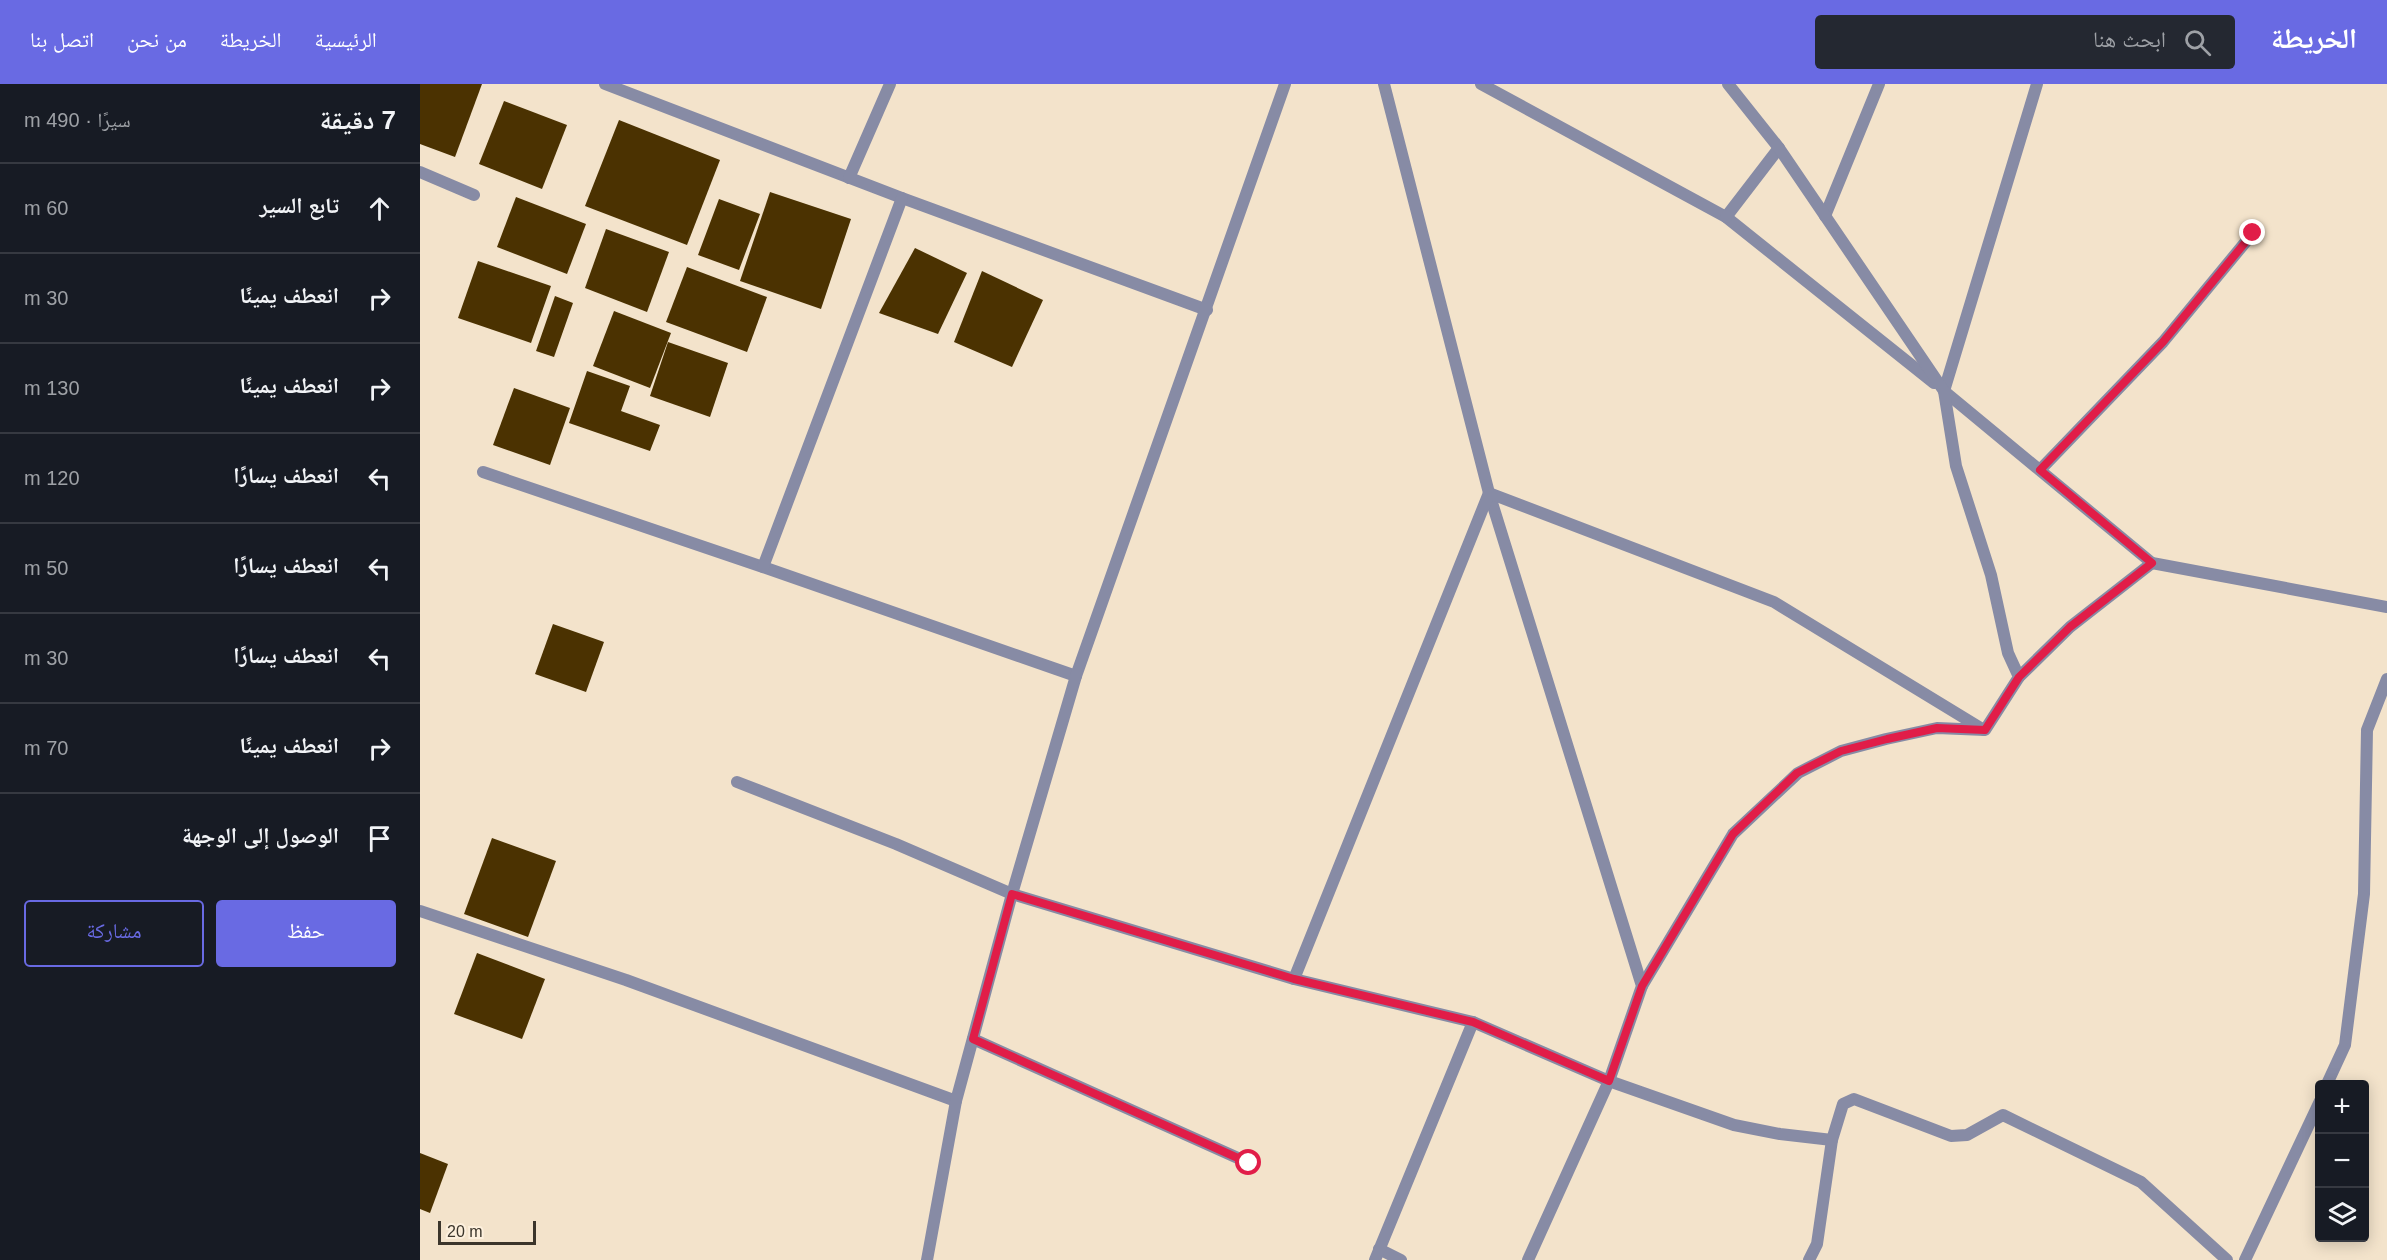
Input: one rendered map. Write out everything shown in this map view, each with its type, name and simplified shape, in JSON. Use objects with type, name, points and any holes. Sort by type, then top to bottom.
[{"type":"street","points":[[605,84],[902,198],[1206,310]]},
{"type":"street","points":[[849,178],[890,84]]},
{"type":"street","points":[[927,1260],[956,1101],[1012,894],[1076,676],[1285,84]]},
{"type":"street","points":[[1384,84],[1489,493],[1642,986]]},
{"type":"street","points":[[1480,84],[1726,217],[1944,391],[2152,563],[2387,607]]},
{"type":"street","points":[[1728,84],[1779,148],[1944,391],[1956,466],[1991,575],[2008,653],[2019,677]]},
{"type":"street","points":[[1825,216],[1880,84]]},
{"type":"street","points":[[1944,391],[2037,84]]},
{"type":"street","points":[[1726,217],[1779,148]]},
{"type":"street","points":[[420,172],[474,195]]},
{"type":"street","points":[[763,567],[902,198]]},
{"type":"street","points":[[2040,470],[2163,342],[2253,233]]},
{"type":"street","points":[[483,472],[1076,676]]},
{"type":"street","points":[[1489,493],[1774,602],[1985,730]]},
{"type":"street","points":[[1294,979],[1489,493]]},
{"type":"street","points":[[1985,730],[2019,677],[2070,627],[2152,563]]},
{"type":"street","points":[[2329,1080],[2345,1046],[2364,894],[2367,730],[2387,679]]},
{"type":"street","points":[[1528,1260],[1609,1081],[1642,986],[1733,834],[1797,773],[1841,751],[1937,728],[1985,730]]},
{"type":"street","points":[[736,782],[896,844],[1012,894],[1294,979],[1473,1022],[1609,1081],[1734,1125],[1780,1134],[1832,1140]]},
{"type":"street","points":[[420,911],[626,980],[956,1101]]},
{"type":"street","points":[[1401,1260],[1377,1255],[1473,1022]]},
{"type":"street","points":[[973,1039],[1249,1163]]},
{"type":"street","points":[[1809,1260],[1817,1244],[1832,1140],[1843,1104],[1854,1099],[1951,1136],[1967,1135],[2003,1115],[2141,1182],[2228,1260]]},
{"type":"street","points":[[2245,1260],[2315,1110]]},
{"type":"building","points":[[420,84],[482,84],[455,157],[420,144]]},
{"type":"building","points":[[504,101],[567,125],[542,189],[479,164]]},
{"type":"building","points":[[619,120],[720,160],[687,245],[585,206]]},
{"type":"building","points":[[770,192],[851,219],[821,309],[740,281]]},
{"type":"building","points":[[516,197],[586,224],[567,274],[497,247]]},
{"type":"building","points":[[719,199],[760,214],[739,270],[698,255]]},
{"type":"building","points":[[606,229],[669,252],[647,312],[585,288]]},
{"type":"building","points":[[915,248],[967,273],[938,334],[879,313]]},
{"type":"building","points":[[478,261],[551,286],[531,343],[458,318]]},
{"type":"building","points":[[687,267],[767,297],[747,352],[666,322]]},
{"type":"building","points":[[982,271],[1043,300],[1012,367],[954,342]]},
{"type":"building","points":[[555,296],[573,303],[554,357],[536,351]]},
{"type":"building","points":[[614,311],[671,333],[650,388],[593,366]]},
{"type":"building","points":[[668,342],[728,363],[710,417],[650,396]]},
{"type":"building","points":[[587,371],[630,386],[621,411],[660,425],[650,451],[569,423]]},
{"type":"building","points":[[514,388],[570,408],[550,465],[493,445]]},
{"type":"building","points":[[553,624],[604,642],[586,692],[535,674]]},
{"type":"building","points":[[492,838],[556,861],[528,937],[464,914]]},
{"type":"building","points":[[477,953],[545,979],[522,1039],[454,1014]]},
{"type":"building","points":[[420,1153],[448,1164],[430,1213],[420,1209]]},
{"type":"route","points":[[1249,1163],[973,1039],[1012,894],[1294,979],[1473,1022],[1609,1081],[1642,986],[1733,834],[1797,773],[1841,751],[1937,728],[1985,730],[2019,677],[2070,627],[2098,604],[2127,585],[2152,563],[2040,470],[2163,342],[2253,233]]}]
